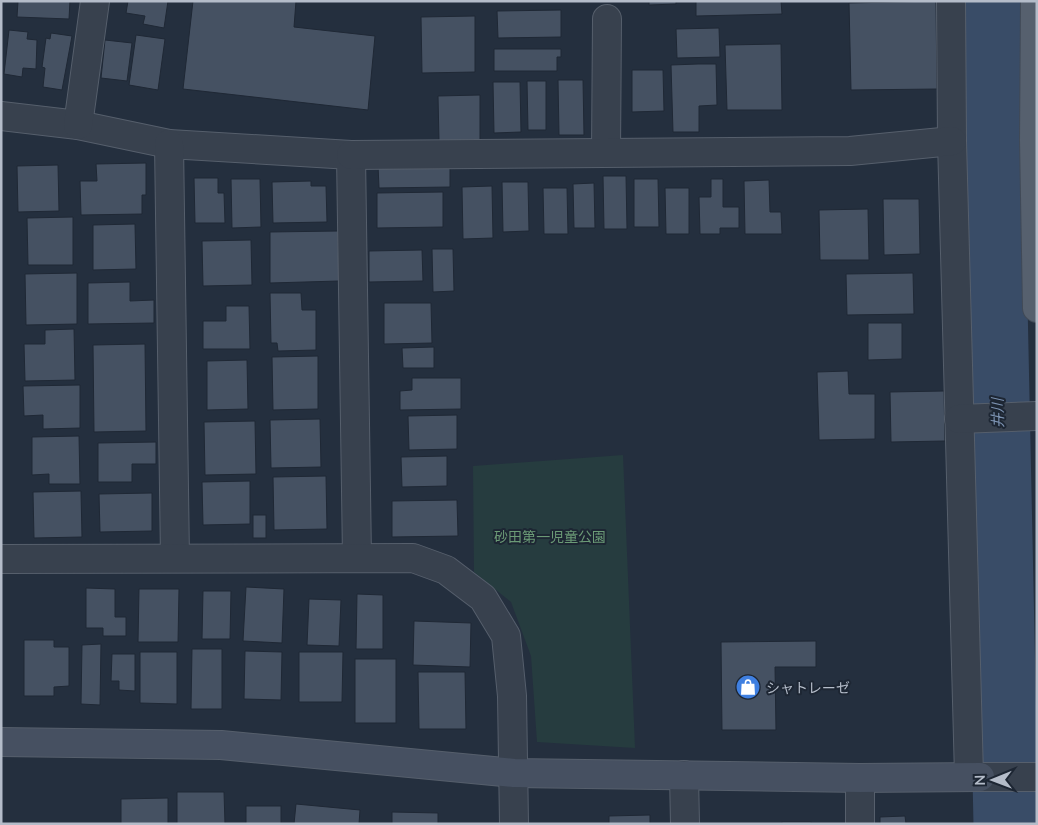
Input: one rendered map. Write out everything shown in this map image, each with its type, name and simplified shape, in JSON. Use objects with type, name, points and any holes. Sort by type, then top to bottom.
[{"type":"main road","points":[[1035,1],[1037,308]]},
{"type":"street","points":[[78,125],[95,1]]},
{"type":"street","points":[[950,1],[952,141],[964,419],[975,777]]},
{"type":"street","points":[[606,152],[607,19]]},
{"type":"street","points":[[1,116],[78,125],[169,144],[351,155],[850,151],[952,141]]},
{"type":"street","points":[[169,144],[175,558]]},
{"type":"street","points":[[351,155],[357,558]]},
{"type":"street","points":[[964,419],[1029,417]]},
{"type":"street","points":[[1,559],[413,558],[446,570],[483,598],[506,636],[512,696],[514,824]]},
{"type":"street","points":[[1,742],[220,745],[514,773],[860,778],[1037,777]]},
{"type":"street","points":[[684,776],[685,824]]},
{"type":"street","points":[[860,778],[860,824]]},
{"type":"green space","name":"砂田第一児童公園","points":[[623,455],[635,748],[537,742],[531,656],[511,602],[474,572],[473,466]]},
{"type":"building","points":[[18,1],[70,1],[69,19],[17,17]]},
{"type":"building","points":[[128,1],[168,1],[164,28],[143,24],[145,16],[126,13]]},
{"type":"building","points":[[193,1],[296,1],[294,27],[375,36],[368,110],[183,89]]},
{"type":"building","points":[[649,1],[676,1],[676,4],[649,5]]},
{"type":"building","points":[[696,1],[781,1],[782,14],[696,16]]},
{"type":"building","points":[[936,1],[937,89],[851,90],[849,3]]},
{"type":"building","points":[[561,10],[561,37],[498,38],[497,11]]},
{"type":"building","points":[[475,16],[475,72],[422,73],[421,17]]},
{"type":"building","points":[[719,28],[720,57],[677,58],[676,29]]},
{"type":"building","points":[[9,30],[28,32],[27,39],[37,40],[36,69],[23,68],[22,77],[4,74]]},
{"type":"building","points":[[51,33],[72,36],[62,90],[43,87],[45,68],[42,67],[46,38],[50,39]]},
{"type":"building","points":[[136,35],[165,39],[158,90],[129,85]]},
{"type":"building","points":[[105,40],[132,43],[127,81],[101,78]]},
{"type":"building","points":[[781,44],[782,110],[727,110],[725,45]]},
{"type":"building","points":[[494,49],[561,49],[561,57],[557,57],[557,71],[494,71]]},
{"type":"building","points":[[716,64],[717,105],[699,106],[699,132],[673,132],[671,65]]},
{"type":"building","points":[[632,70],[663,70],[664,111],[632,112]]},
{"type":"building","points":[[558,80],[583,80],[584,135],[559,135]]},
{"type":"building","points":[[527,81],[546,81],[546,130],[528,130]]},
{"type":"building","points":[[493,82],[520,82],[521,132],[494,133]]},
{"type":"building","points":[[480,95],[480,140],[439,141],[438,96]]},
{"type":"building","points":[[146,163],[146,195],[142,195],[142,214],[81,215],[80,181],[97,181],[96,164]]},
{"type":"building","points":[[450,164],[450,187],[379,188],[378,165]]},
{"type":"building","points":[[58,165],[59,211],[18,212],[17,166]]},
{"type":"building","points":[[603,176],[626,176],[627,229],[604,229]]},
{"type":"building","points":[[194,178],[218,178],[218,193],[224,193],[225,223],[195,223]]},
{"type":"building","points":[[231,179],[260,179],[261,227],[232,228]]},
{"type":"building","points":[[634,179],[658,179],[659,227],[634,227]]},
{"type":"building","points":[[711,179],[723,179],[723,207],[739,207],[739,228],[720,228],[720,234],[700,234],[699,197],[711,197]]},
{"type":"building","points":[[769,180],[770,212],[781,212],[782,234],[745,234],[744,181]]},
{"type":"building","points":[[311,181],[311,186],[326,186],[327,222],[273,223],[272,182]]},
{"type":"building","points":[[502,182],[528,182],[529,231],[503,232]]},
{"type":"building","points":[[594,183],[595,228],[574,228],[573,184]]},
{"type":"building","points":[[492,186],[493,238],[463,239],[462,187]]},
{"type":"building","points":[[543,188],[567,188],[568,234],[544,234]]},
{"type":"building","points":[[665,188],[689,188],[689,234],[666,234]]},
{"type":"building","points":[[443,192],[443,227],[377,228],[377,193]]},
{"type":"building","points":[[883,199],[919,199],[920,254],[884,255]]},
{"type":"building","points":[[868,209],[869,260],[820,260],[819,210]]},
{"type":"building","points":[[73,217],[73,265],[28,265],[27,218]]},
{"type":"building","points":[[135,224],[136,269],[93,270],[93,225]]},
{"type":"building","points":[[338,231],[339,281],[270,283],[270,232]]},
{"type":"building","points":[[251,240],[252,285],[203,286],[202,241]]},
{"type":"building","points":[[432,249],[453,249],[454,291],[433,292]]},
{"type":"building","points":[[422,250],[423,281],[369,282],[369,251]]},
{"type":"building","points":[[77,273],[77,324],[26,325],[25,274]]},
{"type":"building","points":[[913,273],[914,314],[847,315],[846,274]]},
{"type":"building","points":[[130,282],[130,301],[154,300],[154,323],[88,324],[88,283]]},
{"type":"building","points":[[270,293],[301,293],[302,310],[316,310],[316,350],[278,351],[277,343],[271,343]]},
{"type":"building","points":[[384,303],[431,303],[432,343],[384,344]]},
{"type":"building","points":[[226,306],[249,306],[250,349],[203,349],[203,321],[226,321]]},
{"type":"building","points":[[868,323],[902,323],[902,359],[868,360]]},
{"type":"building","points":[[74,329],[75,380],[25,381],[24,344],[45,344],[45,330]]},
{"type":"building","points":[[145,344],[146,431],[94,432],[93,345]]},
{"type":"building","points":[[434,347],[434,368],[403,368],[402,348]]},
{"type":"building","points":[[318,356],[318,409],[273,410],[272,357]]},
{"type":"building","points":[[247,360],[248,409],[207,410],[207,361]]},
{"type":"building","points":[[848,371],[849,394],[875,394],[875,439],[819,440],[817,372]]},
{"type":"building","points":[[412,378],[461,378],[461,409],[400,410],[400,391],[412,390]]},
{"type":"building","points":[[80,385],[80,428],[43,429],[43,415],[24,416],[23,386]]},
{"type":"building","points":[[944,391],[945,441],[891,442],[890,392]]},
{"type":"building","points":[[457,415],[457,449],[409,450],[408,416]]},
{"type":"building","points":[[320,419],[321,467],[271,468],[270,420]]},
{"type":"building","points":[[255,421],[256,474],[205,475],[204,422]]},
{"type":"building","points":[[79,436],[80,484],[49,484],[49,474],[32,475],[32,437]]},
{"type":"building","points":[[156,442],[156,464],[132,464],[132,482],[98,482],[98,443]]},
{"type":"building","points":[[447,456],[447,486],[402,487],[401,457]]},
{"type":"building","points":[[326,476],[327,529],[274,530],[273,477]]},
{"type":"building","points":[[250,481],[250,524],[203,525],[202,482]]},
{"type":"building","points":[[81,491],[82,537],[34,538],[33,492]]},
{"type":"building","points":[[152,493],[152,531],[100,532],[99,494]]},
{"type":"building","points":[[457,500],[458,536],[392,537],[392,501]]},
{"type":"building","points":[[253,515],[266,515],[266,538],[253,538]]},
{"type":"building","points":[[246,587],[284,589],[282,643],[243,641]]},
{"type":"building","points":[[86,588],[115,589],[115,617],[126,617],[126,636],[103,636],[103,628],[86,628]]},
{"type":"building","points":[[139,589],[179,589],[178,642],[138,642]]},
{"type":"building","points":[[203,591],[231,591],[230,639],[202,639]]},
{"type":"building","points":[[357,594],[383,595],[383,649],[356,649]]},
{"type":"building","points":[[309,599],[341,600],[339,646],[307,645]]},
{"type":"building","points":[[414,621],[471,623],[470,667],[413,665]]},
{"type":"building","points":[[24,640],[54,640],[54,647],[69,647],[69,686],[54,687],[54,696],[24,696]]},
{"type":"building","points":[[816,641],[816,667],[775,667],[776,730],[722,730],[721,642]]},
{"type":"building","points":[[101,644],[100,705],[81,704],[82,645]]},
{"type":"building","points":[[192,649],[222,649],[222,709],[191,709]]},
{"type":"building","points":[[245,651],[282,652],[281,700],[244,699]]},
{"type":"building","points":[[140,652],[177,652],[177,704],[140,703]]},
{"type":"building","points":[[299,652],[343,652],[342,702],[299,702]]},
{"type":"building","points":[[112,654],[135,654],[135,691],[119,690],[119,681],[111,681]]},
{"type":"building","points":[[355,659],[396,659],[396,723],[355,723]]},
{"type":"building","points":[[418,672],[465,672],[466,729],[419,729]]},
{"type":"building","points":[[177,792],[224,792],[225,824],[177,824]]},
{"type":"building","points":[[168,798],[168,824],[121,824],[121,799]]},
{"type":"building","points":[[296,804],[360,810],[359,824],[294,824]]},
{"type":"building","points":[[246,806],[281,806],[281,824],[246,824]]},
{"type":"building","points":[[392,812],[438,813],[438,824],[392,824]]},
{"type":"building","points":[[650,815],[650,824],[609,824],[609,816]]},
{"type":"building","points":[[905,816],[906,824],[880,824],[880,817]]},
{"type":"building","points":[[782,822],[811,822],[811,824],[782,824]]},
{"type":"waterway","name":"井川","points":[[992,1],[991,113],[1006,824]]},
{"type":"place","name":"シャトレーゼ","points":[[748,687]]}]
